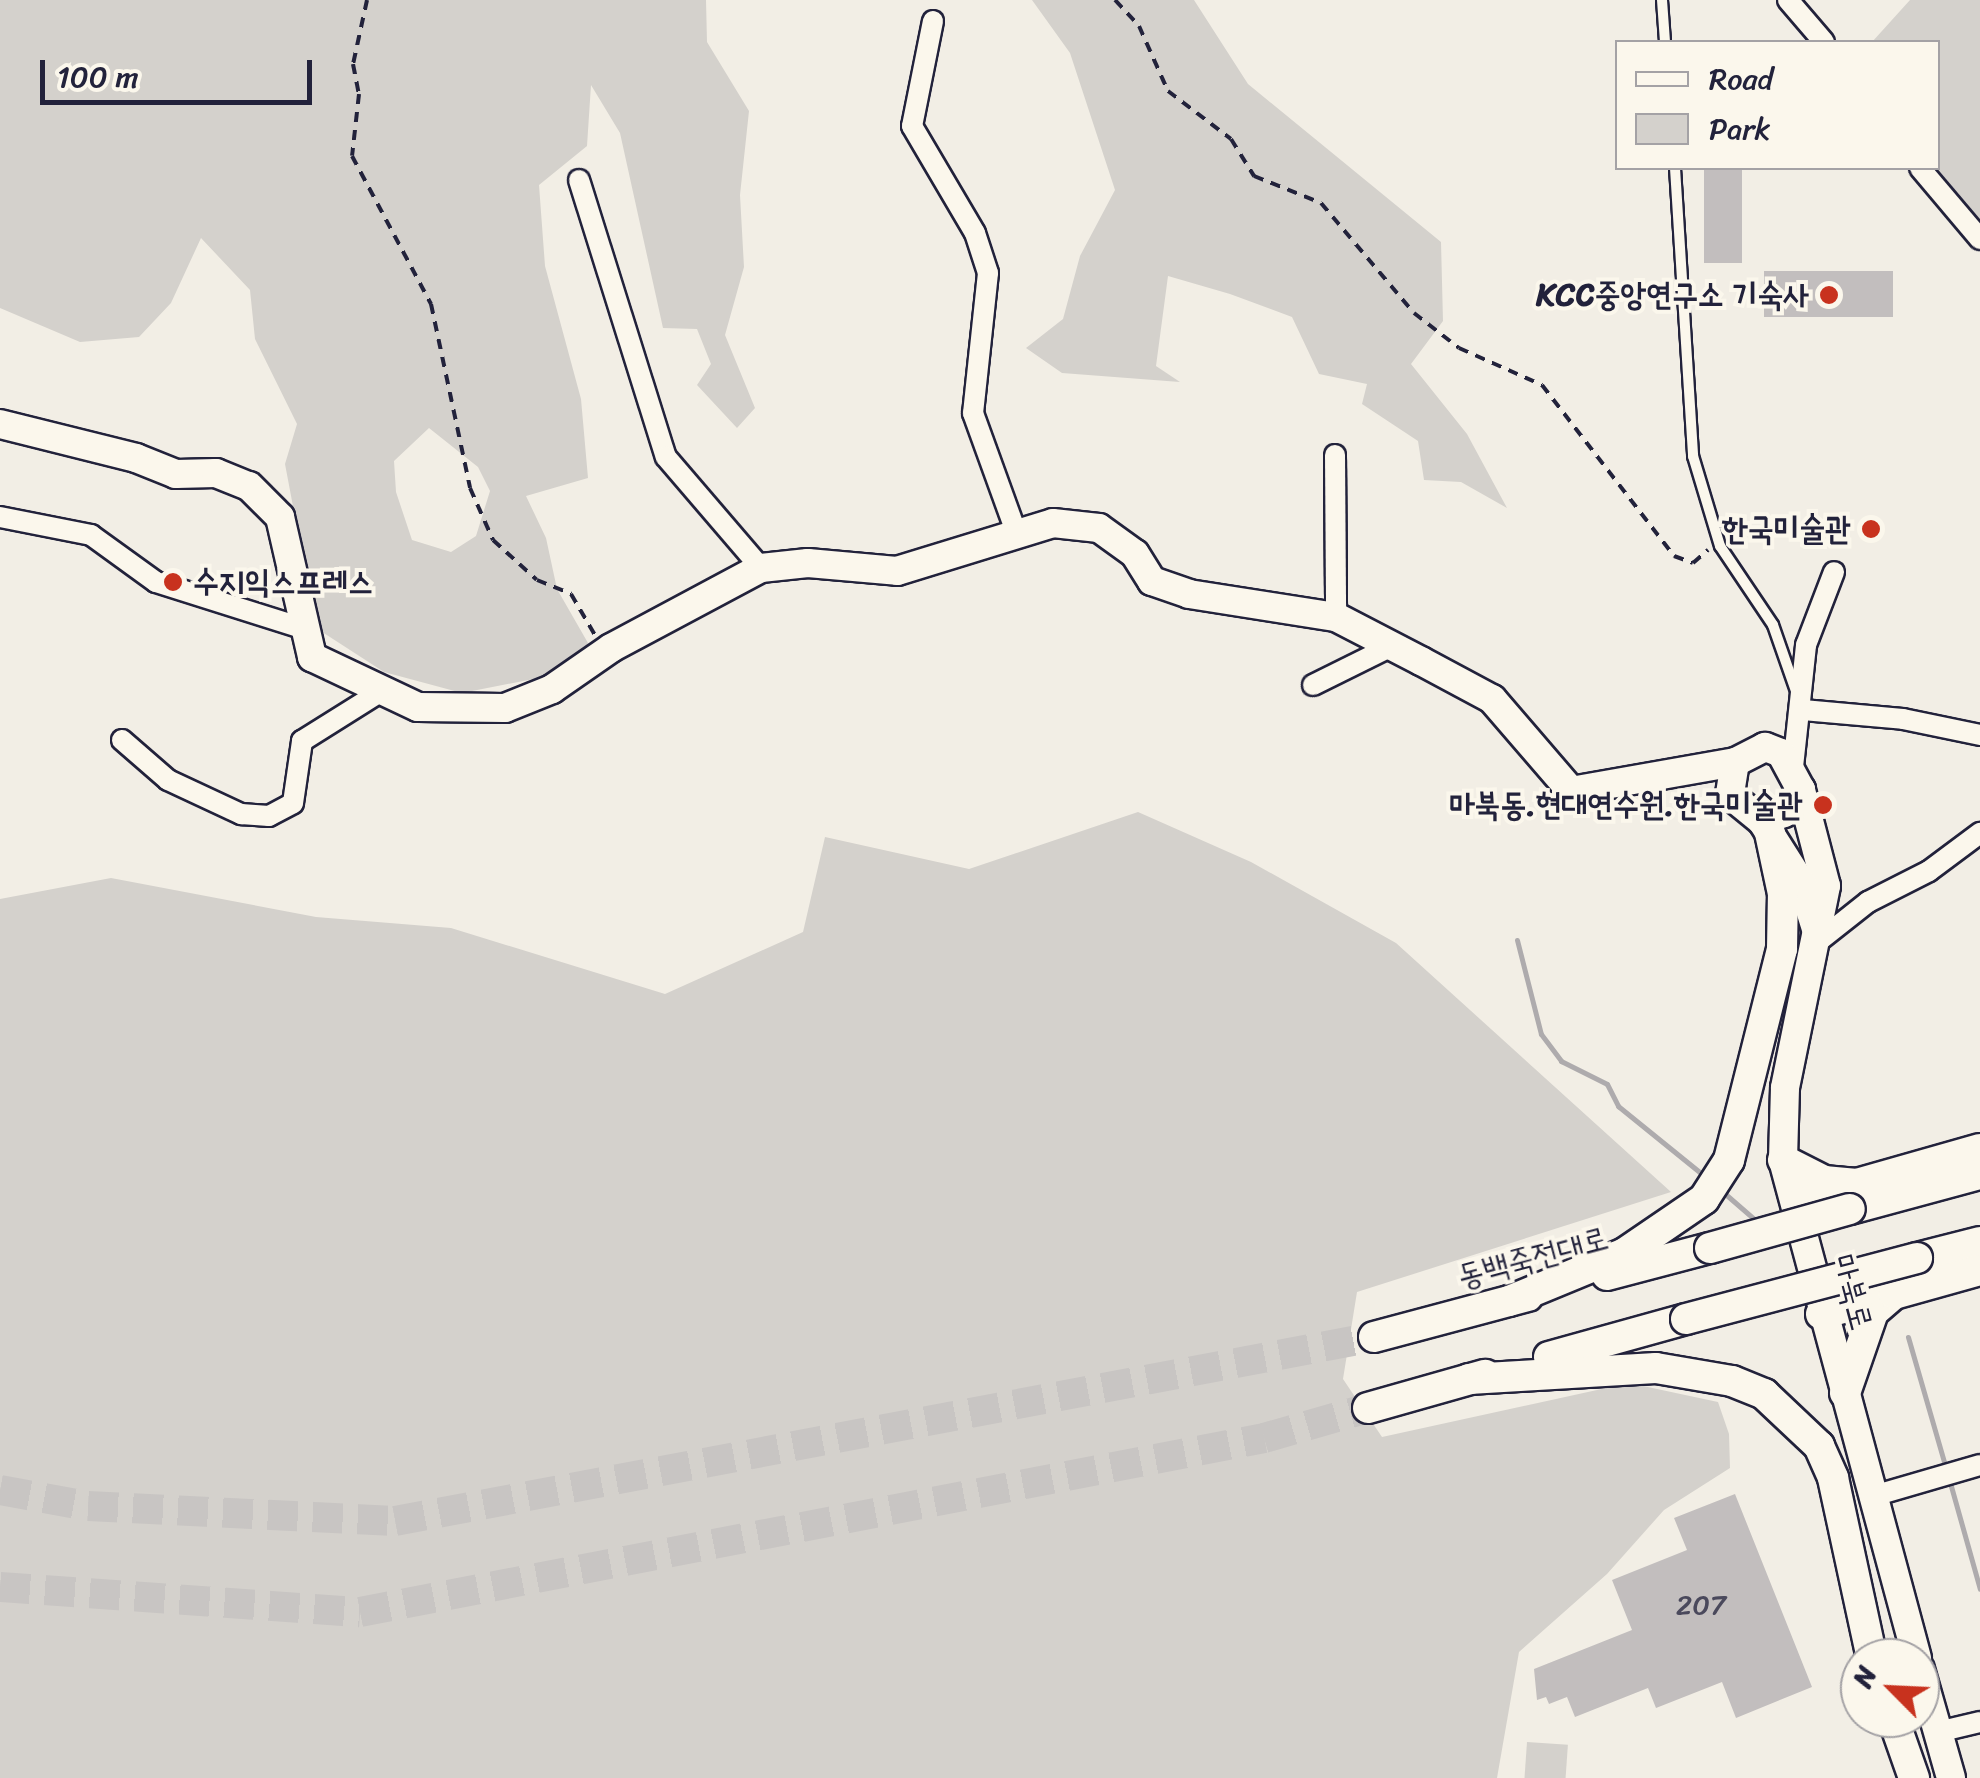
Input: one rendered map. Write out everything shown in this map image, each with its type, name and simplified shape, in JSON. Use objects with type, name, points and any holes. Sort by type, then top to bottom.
[{"type":"main road","points":[[1508,1301],[1625,1253],[1704,1199],[1729,1160],[1782,950],[1783,894],[1766,827]]},
{"type":"main road","points":[[1782,1160],[1853,1197],[1980,1150]]},
{"type":"main road","points":[[1798,1204],[1980,1174]]},
{"type":"main road","name":"동백죽전대로","points":[[1374,1337],[1710,1248],[1853,1197]]},
{"type":"main road","points":[[1368,1408],[1980,1242]]},
{"type":"main road","points":[[1821,1314],[1980,1270]]},
{"type":"main road","points":[[1845,1393],[1860,1333],[1894,1294]]},
{"type":"main road","points":[[1469,1379],[1656,1368],[1764,1394],[1792,1414],[1834,1478],[1868,1638]]},
{"type":"main road","points":[[1900,1738],[1914,1778]]},
{"type":"street","points":[[1788,0],[1822,40]]},
{"type":"street","points":[[933,21],[912,126],[974,233],[988,273],[972,413],[1016,532]]},
{"type":"street","points":[[1922,170],[1980,239]]},
{"type":"street","points":[[580,180],[666,457],[762,568]]},
{"type":"street","points":[[0,424],[136,458],[176,474],[216,473],[249,486],[280,517],[312,657],[380,692],[418,706],[505,708],[552,689],[605,652],[762,568],[808,563],[898,571],[1052,523],[1099,528],[1134,554],[1152,581],[1189,594],[1336,617],[1492,698],[1571,791],[1735,762],[1765,747],[1797,778]]},
{"type":"street","points":[[1335,456],[1336,617]]},
{"type":"street","points":[[0,516],[91,535],[156,582],[305,630]]},
{"type":"street","points":[[1766,827],[1784,813],[1797,778],[1806,645],[1834,572]]},
{"type":"street","points":[[1313,684],[1392,646]]},
{"type":"street","points":[[122,740],[168,780],[259,818],[293,803],[302,740],[380,692]]},
{"type":"street","points":[[1803,710],[1903,719],[1980,736]]},
{"type":"street","points":[[1735,762],[1730,794],[1766,827],[1802,884],[1820,940],[1980,833]]},
{"type":"street","name":"마북로","points":[[1797,778],[1826,886],[1820,940],[1785,1088],[1782,1160],[1798,1204],[1821,1314],[1912,1638]]},
{"type":"street","points":[[1873,1496],[1970,1468]]},
{"type":"street","points":[[1940,1732],[1980,1722]]},
{"type":"street","points":[[1940,1738],[1951,1778]]},
{"type":"lane","points":[[1662,0],[1665,40]]},
{"type":"lane","points":[[1674,170],[1693,456],[1718,541],[1773,625],[1803,710]]},
{"type":"path","points":[[367,0],[353,64],[359,94],[352,156],[431,304],[470,488],[493,540],[538,580],[571,594],[605,652]]},
{"type":"path","points":[[1114,0],[1139,26],[1168,91],[1231,139],[1254,176],[1321,202],[1414,313],[1459,348],[1542,385],[1674,556],[1693,563],[1718,541]]},
{"type":"green space","points":[[0,0],[706,0],[707,42],[749,111],[740,195],[744,267],[725,335],[755,408],[737,428],[697,385],[711,364],[697,329],[663,328],[620,133],[591,85],[587,146],[539,185],[545,266],[581,399],[588,478],[526,496],[546,538],[557,589],[588,643],[581,658],[554,675],[462,693],[384,672],[316,628],[285,464],[297,424],[255,339],[250,290],[201,238],[171,303],[139,337],[80,342],[0,308]],"holes":[[[429,428],[478,467],[490,491],[476,536],[451,552],[412,540],[396,492],[394,461]]]},
{"type":"green space","points":[[1032,0],[1194,0],[1248,84],[1441,242],[1443,321],[1411,364],[1467,434],[1507,508],[1461,482],[1424,480],[1418,441],[1362,404],[1367,384],[1319,374],[1292,317],[1230,294],[1168,276],[1156,366],[1180,382],[1062,373],[1026,348],[1063,319],[1080,256],[1115,190],[1070,53]]},
{"type":"green space","points":[[1910,0],[1980,0],[1980,222],[1939,170],[1940,40],[1874,40]]},
{"type":"green space","points":[[1138,812],[1251,862],[1396,943],[1671,1192],[1357,1292],[1343,1379],[1382,1437],[1629,1383],[1718,1402],[1729,1434],[1730,1468],[1664,1510],[1607,1574],[1519,1652],[1497,1778],[0,1778],[0,899],[111,878],[316,917],[451,928],[665,994],[803,932],[825,837],[969,869]]},
{"type":"green space","points":[[1527,1742],[1568,1745],[1566,1778],[1524,1778]]},
{"type":"building","name":"KCC중앙연구소 기숙사","points":[[1704,170],[1742,170],[1742,263],[1704,263]]},
{"type":"building","name":"KCC중앙연구소 기숙사","points":[[1764,271],[1893,271],[1893,317],[1764,317]]},
{"type":"building","points":[[1735,1494],[1812,1687],[1736,1718],[1722,1682],[1656,1708],[1648,1688],[1575,1717],[1567,1697],[1549,1704],[1546,1697],[1537,1700],[1534,1669],[1632,1630],[1612,1580],[1687,1550],[1674,1518]]},
{"type":"waterway","points":[[1517,940],[1541,1034],[1561,1061],[1607,1084],[1618,1106],[1707,1178]]},
{"type":"waterway","points":[[1723,1192],[1760,1224]]},
{"type":"waterway","points":[[1908,1337],[1946,1469]]},
{"type":"waterway","points":[[1949,1479],[1980,1589]]},
{"type":"tunnel","points":[[0,1490],[88,1506],[395,1521],[1374,1337]]},
{"type":"tunnel","points":[[0,1587],[360,1612],[1264,1438],[1368,1408]]},
{"type":"place","name":"KCC중앙연구소 기숙사","points":[[1829,295]]},
{"type":"place","name":"한국미술관","points":[[1871,529]]},
{"type":"place","name":"수지익스프레스","points":[[173,582]]},
{"type":"place","name":"마북동.현대연수원.한국미술관","points":[[1823,805]]}]
